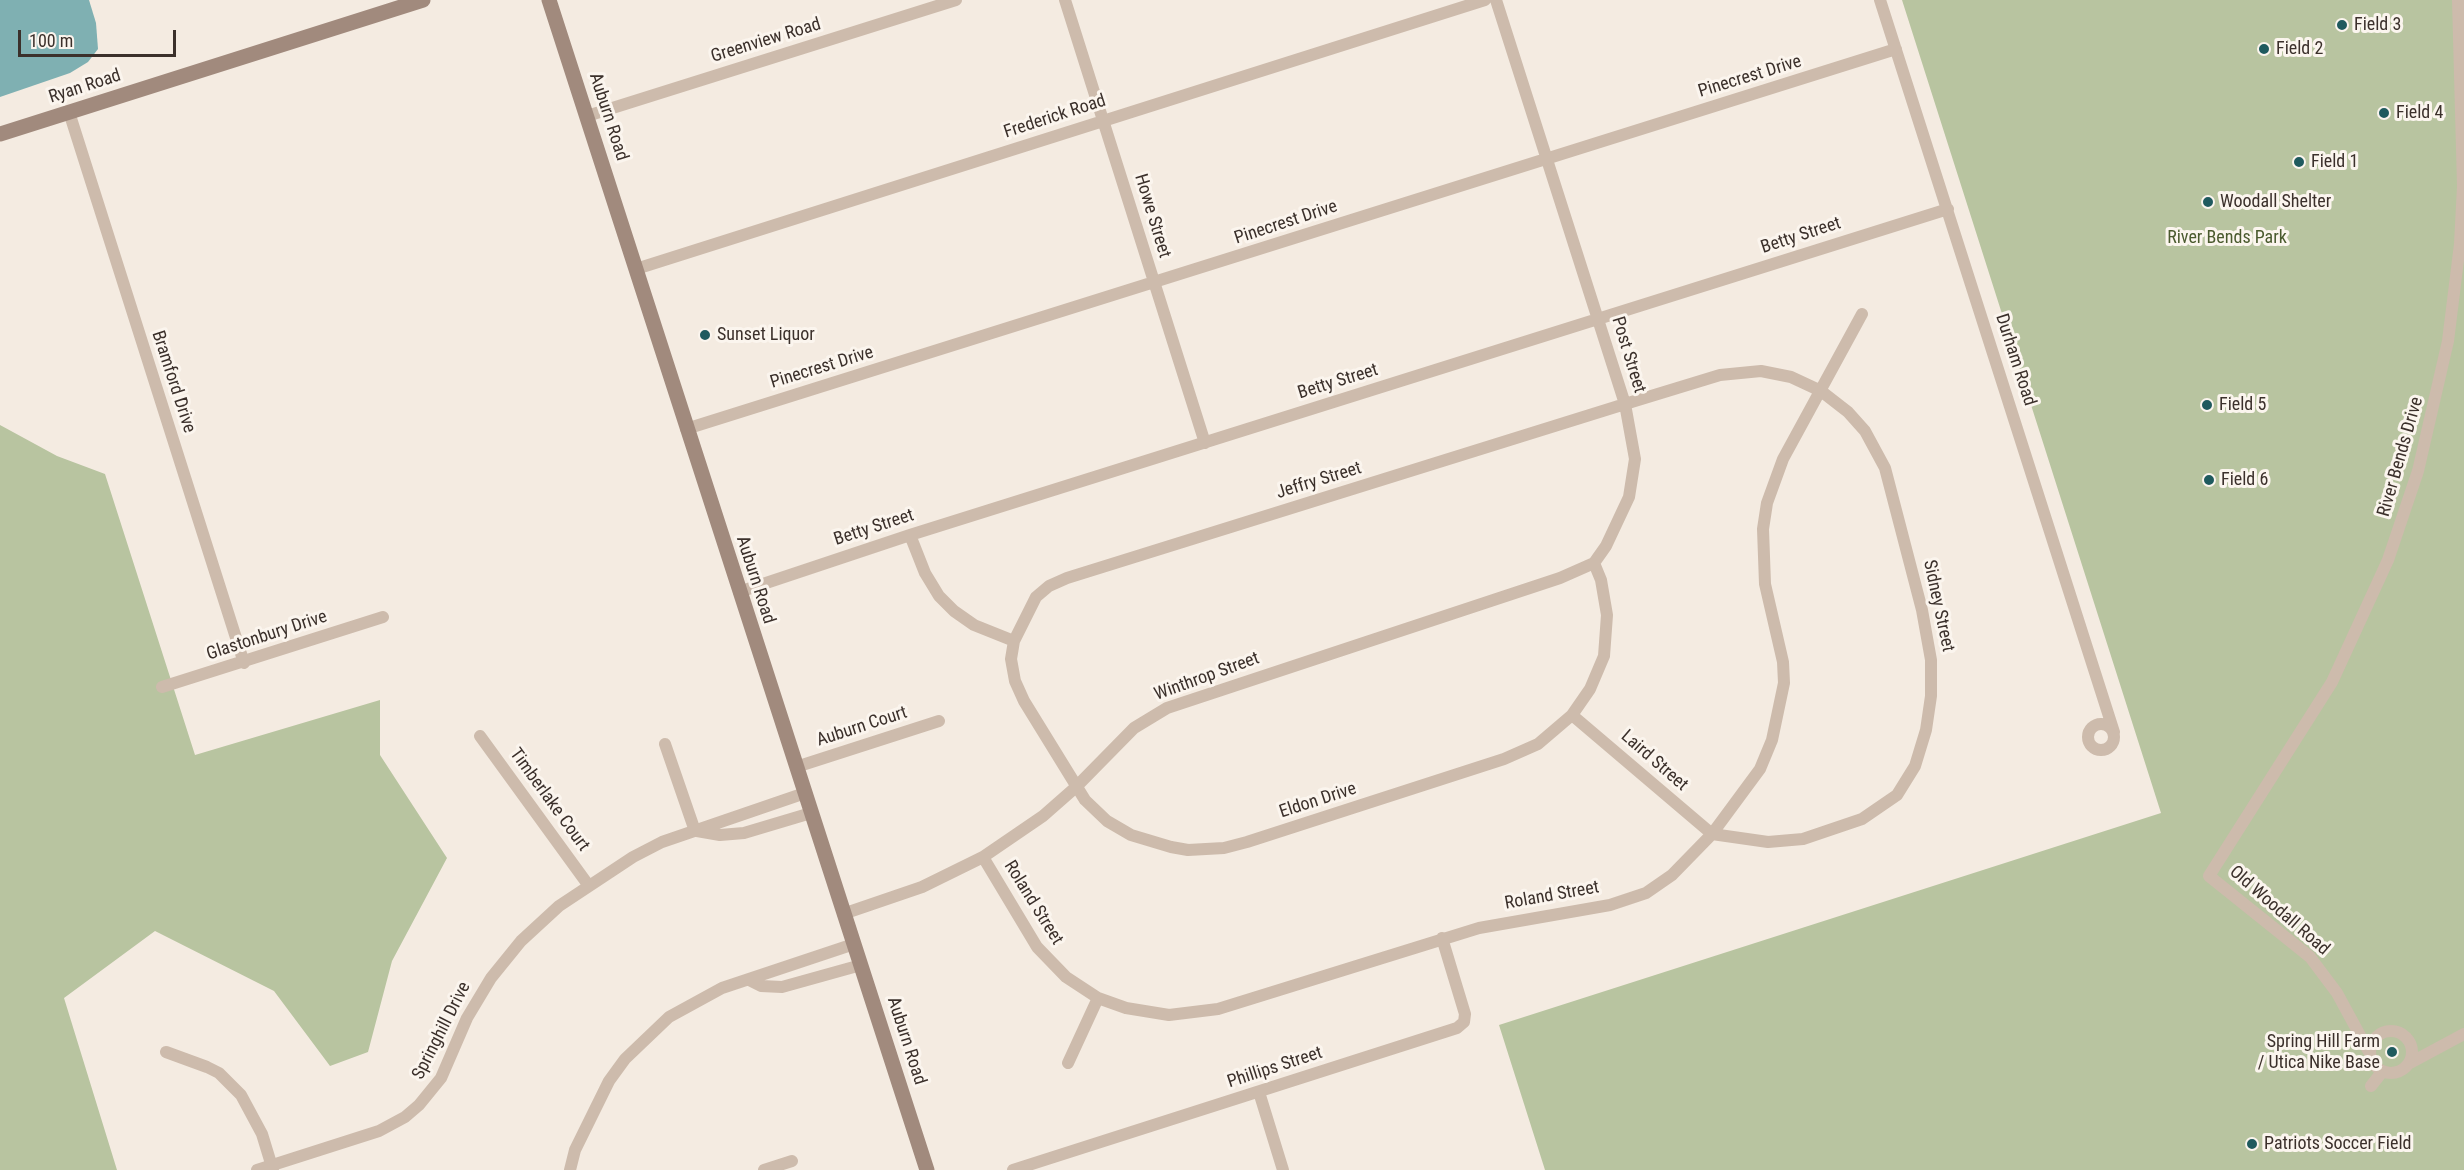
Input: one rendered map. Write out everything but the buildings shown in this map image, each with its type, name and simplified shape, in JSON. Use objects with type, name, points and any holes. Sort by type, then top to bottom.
[{"type":"main road","name":"Ryan Road","points":[[0,134],[423,0]]},
{"type":"main road","name":"Auburn Road","points":[[549,0],[927,1170]]},
{"type":"street","name":"Greenview Road","points":[[587,116],[956,0]]},
{"type":"street","name":"Howe Street","points":[[1065,0],[1204,443]]},
{"type":"street","name":"Frederick Road","points":[[636,269],[1485,0]]},
{"type":"street","name":"Post Street","points":[[1496,0],[1598,319],[1633,437],[1635,475],[1629,497],[1606,546],[1594,563]]},
{"type":"street","name":"Durham Road","points":[[1880,0],[2114,732]]},
{"type":"street","name":"River Bends Drive","points":[[2210,876],[2332,682],[2381,578],[2418,471],[2448,341],[2460,244],[2463,186],[2458,0]]},
{"type":"street","name":"Pinecrest Drive","points":[[686,429],[1896,50]]},
{"type":"street","name":"Bramford Drive","points":[[69,112],[244,663]]},
{"type":"street","name":"Betty Street","points":[[739,592],[910,535],[1948,209]]},
{"type":"street","name":"Roland Street","points":[[983,857],[1037,947],[1066,977],[1098,998],[1151,1014],[1199,1013],[1479,928],[1610,904],[1646,893],[1672,875],[1712,834],[1760,769],[1779,713],[1784,683],[1783,662],[1765,584],[1763,529],[1773,481],[1862,314]]},
{"type":"street","name":"Jeffry Street","points":[[1076,787],[1019,693],[1011,658],[1014,641],[1036,597],[1049,586],[1066,578],[1720,375],[1748,371],[1772,372],[1791,377],[1821,391]]},
{"type":"street","name":"Sidney Street","points":[[1712,834],[1753,841],[1784,842],[1821,834],[1862,819],[1887,804],[1906,784],[1915,766],[1926,730],[1931,696],[1929,644],[1885,468],[1878,450],[1865,431],[1848,412],[1821,391]]},
{"type":"street","points":[[910,535],[925,573],[939,596],[954,611],[974,625],[1014,641]]},
{"type":"street","points":[[1572,715],[1598,674],[1607,636],[1607,615],[1601,580],[1594,563]]},
{"type":"street","name":"Winthrop Street","points":[[843,914],[922,887],[983,857],[1043,816],[1076,787],[1122,737],[1167,708],[1560,578],[1594,563]]},
{"type":"street","name":"Glastonbury Drive","points":[[162,687],[244,663],[383,617]]},
{"type":"street","points":[[2092,727],[2104,724],[2114,732],[2112,745],[2100,750],[2092,747],[2088,739],[2092,727],[2106,712]]},
{"type":"street","name":"Laird Street","points":[[1572,715],[1712,834]]},
{"type":"street","name":"Eldon Drive","points":[[1076,787],[1097,812],[1131,835],[1188,850],[1224,848],[1504,759],[1538,744],[1572,715]]},
{"type":"street","name":"Auburn Court","points":[[796,767],[939,721]]},
{"type":"street","name":"Timberlake Court","points":[[480,736],[589,886]]},
{"type":"street","points":[[665,744],[695,831]]},
{"type":"street","name":"Springhill Drive","points":[[257,1170],[272,1168],[379,1131],[405,1117],[419,1105],[441,1078],[467,1018],[491,978],[537,924],[589,886],[633,857],[662,842],[804,793]]},
{"type":"street","name":"Springhill Drive","points":[[695,831],[720,835],[744,834],[811,813]]},
{"type":"street","name":"Old Woodall Road","points":[[2210,876],[2310,957],[2337,993],[2382,1072]]},
{"type":"street","name":"Phillips Street","points":[[1013,1170],[1457,1028],[1464,1022],[1466,1014],[1442,938]]},
{"type":"street","points":[[570,1170],[575,1150],[595,1106],[625,1059],[669,1017],[722,988],[750,981],[759,975],[854,944]]},
{"type":"street","points":[[750,981],[761,986],[782,987],[861,965]]},
{"type":"street","points":[[1068,1063],[1098,998]]},
{"type":"street","points":[[2361,1038],[2375,1038],[2394,1032],[2404,1036],[2411,1047],[2426,1055]]},
{"type":"street","points":[[2371,1086],[2382,1072],[2395,1072],[2464,1034]]},
{"type":"street","points":[[2369,1052],[2370,1042],[2375,1038]]},
{"type":"street","points":[[2410,1063],[2411,1047]]},
{"type":"street","points":[[166,1052],[207,1067],[235,1089],[252,1112],[272,1168]]},
{"type":"street","points":[[1259,1092],[1283,1170]]},
{"type":"street","points":[[764,1170],[792,1161]]},
{"type":"green space","name":"River Bends Park","points":[[1902,0],[2464,0],[2464,1170],[1545,1170],[1499,1025],[2161,813]]},
{"type":"green space","points":[[0,425],[57,456],[105,474],[195,755],[380,700],[380,755],[447,858],[392,961],[368,1052],[330,1066],[274,991],[155,931],[64,998],[117,1170],[0,1170]]},
{"type":"water","points":[[0,0],[89,0],[96,23],[98,49],[88,62],[70,73],[0,97]]},
{"type":"place","name":"Field 3","points":[[2342,25]]},
{"type":"place","name":"Field 2","points":[[2264,49]]},
{"type":"place","name":"Field 4","points":[[2384,113]]},
{"type":"place","name":"Field 1","points":[[2299,162]]},
{"type":"place","name":"Woodall Shelter","points":[[2208,202]]},
{"type":"place","name":"Sunset Liquor","points":[[705,335]]},
{"type":"place","name":"Field 5","points":[[2207,405]]},
{"type":"place","name":"Field 6","points":[[2209,480]]},
{"type":"place","name":"Spring Hill Farm / Utica Nike Base","points":[[2392,1052]]},
{"type":"place","name":"Patriots Soccer Field","points":[[2252,1144]]}]
